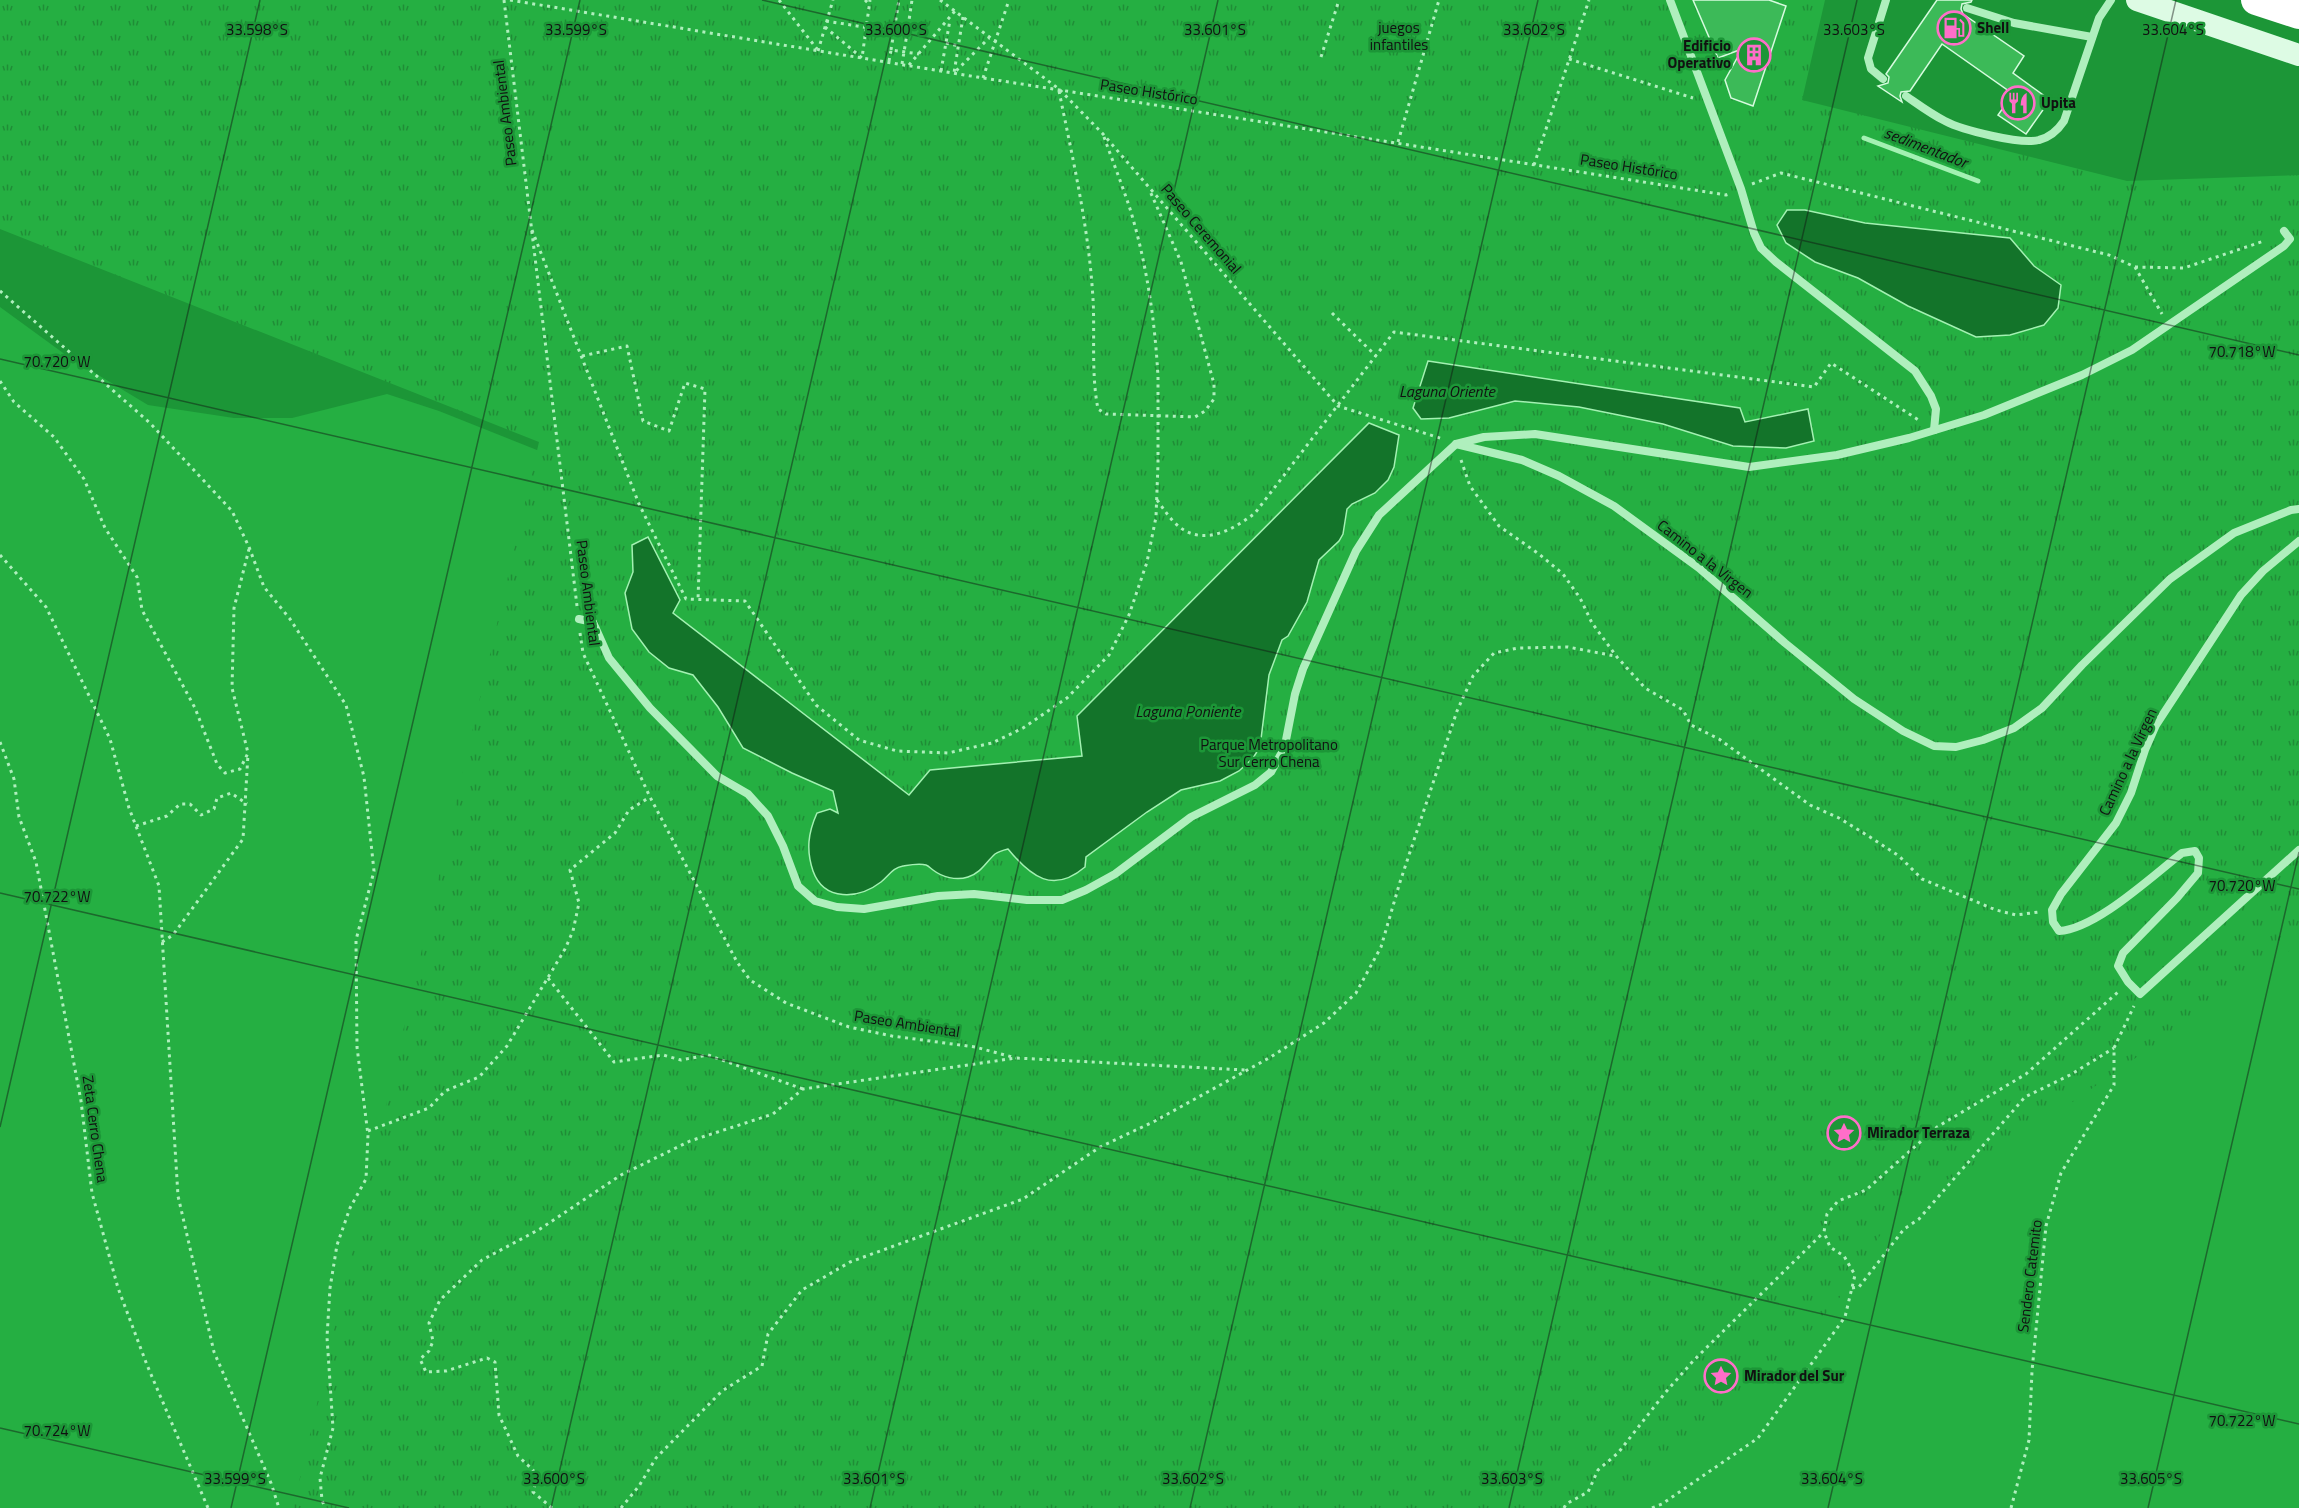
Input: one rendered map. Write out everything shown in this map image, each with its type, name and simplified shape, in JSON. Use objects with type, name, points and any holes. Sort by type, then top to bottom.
[{"type":"highway","points":[[2256,0],[2299,14]]},
{"type":"main road","points":[[2137,0],[2299,55]]},
{"type":"lane","points":[[1670,0],[1761,248],[1915,370],[1932,396],[1936,409],[1934,430]]},
{"type":"lane","points":[[1882,79],[1871,69],[1868,58],[1886,0]]},
{"type":"lane","points":[[1906,96],[1936,116],[1957,126],[2026,141],[2040,140],[2054,134],[2064,121],[2092,37],[2103,9],[2111,0]]},
{"type":"lane","points":[[1967,8],[2014,23],[2092,37]]},
{"type":"lane","points":[[579,619],[593,622],[609,658],[650,708],[717,776],[748,794],[768,816],[783,846],[798,886],[816,901],[837,907],[864,909],[938,896],[974,894],[1027,900],[1062,900],[1114,874],[1191,817],[1255,785],[1271,772],[1286,740],[1295,694],[1303,669],[1356,550],[1379,515],[1456,444],[1484,437],[1535,434],[1749,467],[1837,455],[1984,415],[2082,375],[2132,350],[2294,238],[2284,231]]},
{"type":"lane","name":"Camino a la Virgen","points":[[1456,444],[1522,460],[1559,476],[1614,506],[1699,567],[1785,643],[1854,699],[1903,730],[1934,746],[1956,747],[2014,728],[2042,708],[2082,665],[2170,579],[2234,533],[2291,510],[2299,509]]},
{"type":"lane","name":"Camino a la Virgen","points":[[2052,910],[2061,894],[2116,823],[2131,793],[2145,750],[2157,725],[2241,595],[2263,571],[2299,541]]},
{"type":"lane","points":[[2052,910],[2053,922],[2059,931],[2069,930],[2118,905],[2182,853],[2194,851],[2199,858],[2198,873],[2123,953],[2118,966],[2128,982],[2140,994],[2299,850]]},
{"type":"path","name":"Paseo Ambiental","points":[[504,0],[583,653],[650,797],[737,962],[750,980],[786,1003],[849,1027],[975,1047],[1016,1058]]},
{"type":"path","name":"Paseo Histórico","points":[[510,0],[983,78],[1726,195],[1781,173],[2109,255],[2135,267]]},
{"type":"path","points":[[778,0],[818,51]]},
{"type":"path","points":[[818,51],[833,0]]},
{"type":"path","points":[[862,58],[870,2],[865,0]]},
{"type":"path","points":[[889,62],[899,0]]},
{"type":"path","points":[[902,64],[912,0]]},
{"type":"path","name":"Paseo Ceremonial","points":[[940,0],[1059,89],[1103,134],[1338,406]]},
{"type":"path","points":[[983,78],[1008,0]]},
{"type":"path","points":[[1321,57],[1339,0]]},
{"type":"path","points":[[1398,143],[1439,0]]},
{"type":"path","points":[[1534,165],[1588,0]]},
{"type":"path","points":[[909,65],[955,11]]},
{"type":"path","points":[[941,71],[950,17]]},
{"type":"path","points":[[954,73],[963,17]]},
{"type":"path","points":[[826,21],[907,33]]},
{"type":"path","points":[[825,27],[862,58]]},
{"type":"path","points":[[954,73],[990,37]]},
{"type":"path","points":[[946,44],[959,46]]},
{"type":"path","points":[[891,50],[919,54]]},
{"type":"path","points":[[1569,59],[1709,103]]},
{"type":"path","points":[[1059,89],[1087,236],[1093,299],[1094,389],[1098,409],[1106,414],[1195,417],[1205,411],[1214,399],[1214,384],[1181,262],[1148,186]]},
{"type":"path","points":[[531,226],[644,514],[686,599],[744,601],[816,705],[860,740],[897,751],[948,753],[992,743],[1023,728],[1067,698],[1108,655],[1129,615],[1143,572],[1156,517],[1158,377],[1155,328],[1144,265],[1130,211],[1103,134]]},
{"type":"path","points":[[2135,267],[2184,268],[2256,246],[2284,231]]},
{"type":"path","points":[[2135,267],[2168,324]]},
{"type":"path","points":[[0,291],[150,423],[232,511],[264,586],[290,619],[346,705],[364,777],[374,870],[356,940],[357,1035],[368,1131],[366,1179],[350,1208],[337,1245],[330,1288],[327,1337],[333,1428],[320,1478],[325,1508]]},
{"type":"path","points":[[1332,313],[1376,356]]},
{"type":"path","points":[[1156,499],[1176,524],[1195,535],[1216,535],[1235,528],[1255,513],[1394,332],[1814,387],[1831,363],[1934,430]]},
{"type":"path","points":[[582,357],[627,346],[643,421],[669,431],[685,383],[705,389],[698,600]]},
{"type":"path","points":[[0,381],[14,402],[54,437],[84,479],[105,528],[137,577],[142,610],[195,708],[218,764],[225,774],[240,769],[248,753]]},
{"type":"path","points":[[1338,406],[1456,444],[1470,486],[1499,526],[1563,574],[1580,598],[1592,623],[1617,657],[1645,688],[1683,710],[1691,724],[1719,740],[1810,805],[1839,818],[1899,856],[1922,879],[2006,913],[2016,915],[2052,910]]},
{"type":"path","points":[[162,942],[173,935],[243,839],[247,804],[248,753],[232,688],[234,608],[249,547]]},
{"type":"path","points":[[0,555],[46,607],[110,739],[129,808],[159,886],[178,1196],[214,1352],[271,1483],[279,1508]]},
{"type":"path","points":[[621,1508],[639,1486],[656,1458],[722,1391],[762,1366],[768,1334],[802,1290],[850,1262],[1023,1199],[1100,1147],[1155,1121],[1324,1023],[1356,993],[1381,947],[1400,882],[1457,711],[1473,676],[1494,653],[1518,648],[1568,647],[1617,657]]},
{"type":"path","name":"Zeta Cerro Chena","points":[[0,742],[14,779],[20,817],[36,862],[81,1101],[92,1193],[118,1288],[147,1365],[208,1508]]},
{"type":"path","points":[[136,826],[167,816],[180,804],[190,804],[201,815],[214,809],[217,798],[231,793],[247,804]]},
{"type":"path","points":[[368,1131],[429,1108],[445,1091],[479,1077],[507,1047],[565,949],[573,931],[579,903],[570,870],[615,833],[629,810],[650,797]]},
{"type":"path","points":[[548,978],[614,1062],[663,1055],[681,1060],[708,1056],[803,1089],[1016,1058],[1246,1070]]},
{"type":"path","points":[[1652,1508],[1662,1504],[1758,1438],[1845,1317],[1855,1275],[1844,1256],[1830,1247],[1824,1232],[1827,1214],[1838,1201],[1866,1190],[1937,1127],[2026,1074],[2128,982]]},
{"type":"path","name":"Sendero Catemito","points":[[2011,1508],[2029,1440],[2031,1371],[2046,1226],[2061,1173],[2114,1085],[2114,1048],[2140,994]]},
{"type":"path","points":[[1852,1288],[1859,1287],[1904,1228],[1919,1219],[2025,1097],[2070,1075],[2114,1048]]},
{"type":"path","points":[[552,1508],[533,1492],[536,1481],[533,1470],[518,1456],[499,1415],[495,1362],[487,1358],[446,1371],[426,1372],[420,1359],[429,1351],[433,1341],[429,1323],[440,1300],[482,1260],[540,1229],[621,1175],[690,1141],[773,1114],[803,1089]]},
{"type":"path","points":[[1564,1508],[1566,1504],[1588,1492],[1598,1470],[1618,1453],[1694,1360],[1824,1232]]},
{"type":"green space","name":"Parque Metropolitano Sur Cerro Chena","points":[[0,0],[1825,0],[1802,100],[2127,181],[2299,175],[2299,944],[2011,1145],[1899,1206],[1841,1296],[1794,1350],[1735,1396],[1604,1508],[293,1508],[539,442],[0,229]]},
{"type":"green space","name":"Parque Metropolitano Sur Cerro Chena","points":[[2299,271],[2299,1508],[0,1508],[0,307],[70,358],[148,405],[234,418],[292,418],[387,394],[439,411],[537,450],[576,658]]},
{"type":"water","points":[[1787,210],[1805,210],[1865,223],[2010,238],[2034,266],[2061,285],[2058,308],[2044,325],[2010,335],[1976,337],[1908,306],[1858,278],[1815,262],[1786,243],[1777,225]]},
{"type":"water","name":"Laguna Oriente","points":[[1428,361],[1740,408],[1745,422],[1808,409],[1814,441],[1786,448],[1733,446],[1663,424],[1579,407],[1515,401],[1449,418],[1421,419],[1413,408]]},
{"type":"water","name":"Laguna Poniente","points":[[1369,423],[1399,435],[1394,467],[1388,480],[1375,493],[1352,504],[1347,509],[1343,534],[1339,541],[1319,560],[1307,602],[1288,636],[1282,640],[1269,675],[1260,747],[1253,758],[1239,771],[1220,781],[1181,790],[1086,857],[1085,867],[1063,880],[1043,879],[1034,874],[1008,849],[995,854],[973,875],[959,879],[949,878],[926,865],[914,864],[896,868],[881,882],[863,892],[843,894],[834,893],[825,888],[813,871],[809,856],[809,842],[817,813],[830,809],[838,813],[833,791],[743,748],[718,707],[693,675],[669,668],[649,652],[632,629],[625,593],[633,572],[632,545],[648,537],[680,600],[673,613],[909,795],[930,770],[1082,756],[1077,716]]},
{"type":"building","name":"Edificio Operativo","points":[[1693,0],[1769,0],[1786,6],[1753,106],[1731,98],[1725,80],[1742,49],[1718,58]]},
{"type":"building","points":[[1937,0],[1972,0],[1962,4],[1963,14],[2024,56],[2013,73],[2050,100],[2026,134],[1998,115],[2013,94],[1942,44],[1910,91],[1901,92],[1902,102],[1878,86],[1888,83],[1889,77],[1886,74]]},
{"type":"waterway","name":"sedimentador","points":[[1864,138],[1978,181]]},
{"type":"place","name":"Shell","points":[[1954,28]]},
{"type":"place","name":"Edificio Operativo","points":[[1754,55]]},
{"type":"place","name":"Upita","points":[[2018,103]]},
{"type":"place","name":"Mirador Terraza","points":[[1844,1133]]},
{"type":"place","name":"Mirador del Sur","points":[[1721,1376]]},
{"type":"park label","name":"juegos infantiles","points":[[1399,36]]}]
